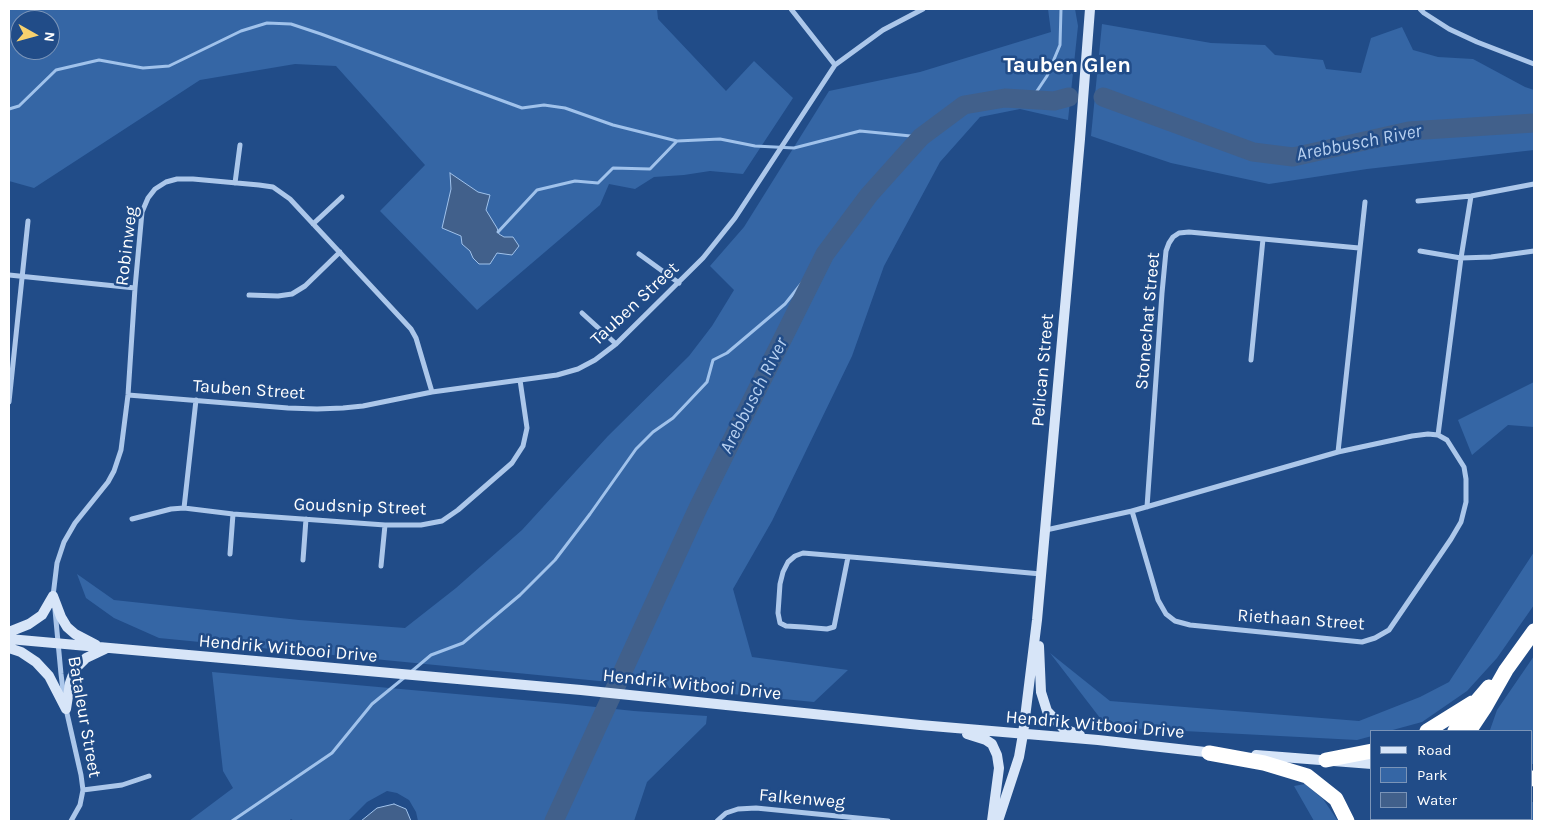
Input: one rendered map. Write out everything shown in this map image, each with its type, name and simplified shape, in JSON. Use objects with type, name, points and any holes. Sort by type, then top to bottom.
[{"type":"highway","points":[[1470,730],[1506,670],[1534,630]]},
{"type":"highway","points":[[1456,730],[1477,700],[1506,670]]},
{"type":"highway","points":[[1482,730],[1506,670]]},
{"type":"highway","points":[[1429,730],[1477,700]]},
{"type":"highway","points":[[1326,760],[1370,751]]},
{"type":"highway","points":[[1209,753],[1264,763],[1307,776],[1336,800],[1347,821]]},
{"type":"main road","name":"Pelican Street","points":[[998,821],[1011,783],[1023,734],[1037,620],[1090,9]]},
{"type":"main road","points":[[9,632],[29,624],[42,615],[53,596]]},
{"type":"main road","points":[[53,596],[67,627],[80,637],[106,649]]},
{"type":"main road","points":[[1037,620],[1041,692],[1047,711],[1064,728],[1076,734],[1098,740]]},
{"type":"main road","name":"Hendrik Witbooi Drive","points":[[9,639],[581,690],[920,725],[1098,740],[1209,753],[1370,764]]},
{"type":"main road","points":[[9,648],[21,652],[36,662],[49,676],[66,709]]},
{"type":"main road","points":[[66,709],[70,683],[75,669],[86,658],[106,649]]},
{"type":"main road","points":[[920,725],[977,737],[992,744],[997,755],[999,768],[992,821]]},
{"type":"street","points":[[791,9],[835,65]]},
{"type":"street","name":"Tauben Street","points":[[128,395],[317,409],[362,406],[432,392],[557,375],[578,369],[616,344],[704,258],[735,218],[835,65],[883,30],[923,9]]},
{"type":"street","points":[[1420,9],[1424,14],[1449,29],[1534,64]]},
{"type":"street","points":[[235,183],[240,145]]},
{"type":"street","name":"Robinweg","points":[[58,644],[53,596],[57,563],[64,542],[76,523],[108,482],[121,450],[128,395],[142,212],[155,188],[177,179],[259,184],[273,187],[290,199],[411,329],[416,338],[432,392]]},
{"type":"street","points":[[1418,201],[1471,196],[1534,184]]},
{"type":"street","points":[[313,224],[342,196]]},
{"type":"street","points":[[1046,530],[1147,507],[1338,452],[1412,436],[1438,435],[1471,196]]},
{"type":"street","points":[[1338,452],[1365,202]]},
{"type":"street","points":[[9,402],[28,221]]},
{"type":"street","name":"Stonechat Street","points":[[1147,507],[1166,250],[1173,237],[1179,233],[1189,232],[1359,248]]},
{"type":"street","points":[[1251,360],[1263,239]]},
{"type":"street","points":[[1420,250],[1461,258],[1491,257],[1534,251]]},
{"type":"street","points":[[249,295],[278,296],[292,294],[305,286],[340,252]]},
{"type":"street","points":[[640,254],[678,283]]},
{"type":"street","points":[[9,275],[135,288]]},
{"type":"street","points":[[582,313],[616,344]]},
{"type":"street","name":"Goudsnip Street","points":[[132,519],[184,508],[234,514],[384,525],[421,525],[442,521],[458,510],[512,463],[523,446],[527,428],[520,380]]},
{"type":"street","points":[[184,508],[196,400]]},
{"type":"street","name":"Riethaan Street","points":[[1132,511],[1158,600],[1166,614],[1175,621],[1190,625],[1362,642],[1376,638],[1389,630],[1452,539],[1461,522],[1466,502],[1464,467],[1447,440],[1438,435]]},
{"type":"street","points":[[230,554],[234,514]]},
{"type":"street","points":[[302,560],[306,520]]},
{"type":"street","points":[[381,566],[384,525]]},
{"type":"street","points":[[848,557],[834,627],[827,629],[786,626],[780,623],[778,613],[780,584],[783,572],[788,562],[795,556],[803,553],[1042,574]]},
{"type":"street","name":"Bataleur Street","points":[[58,644],[66,709],[82,775],[83,790],[80,805],[71,821]]},
{"type":"street","points":[[83,790],[122,785],[149,776]]},
{"type":"street","name":"Falkenweg","points":[[717,821],[726,813],[738,809],[756,808],[857,820],[888,821]]},
{"type":"green space","points":[[9,9],[657,9],[658,19],[726,91],[754,61],[793,98],[743,174],[710,171],[654,177],[635,189],[609,184],[600,205],[477,310],[380,211],[425,165],[336,66],[295,64],[200,80],[34,188],[9,181]]},
{"type":"green space","points":[[1048,9],[1075,9],[1078,26],[1068,120],[1020,109],[980,117],[940,162],[884,266],[852,356],[772,521],[733,589],[752,657],[848,670],[814,702],[159,638],[114,618],[86,598],[77,574],[114,600],[299,620],[405,628],[456,588],[522,530],[608,436],[689,356],[712,326],[734,290],[710,266],[744,227],[829,91],[920,72],[1051,32]]},
{"type":"green space","points":[[1102,24],[1211,43],[1265,45],[1275,55],[1323,60],[1326,69],[1361,73],[1371,38],[1402,27],[1413,50],[1438,57],[1473,59],[1534,90],[1534,150],[1367,169],[1269,184],[1171,163],[1091,136]]},
{"type":"green space","points":[[1534,382],[1534,427],[1508,425],[1472,455],[1458,420]]},
{"type":"green space","points":[[1534,552],[1534,605],[1497,658],[1467,691],[1422,722],[1393,730],[1370,730],[1370,737],[1357,740],[1107,727],[1050,653],[1110,701],[1359,721],[1420,697],[1449,682]]},
{"type":"green space","points":[[1534,656],[1534,764],[1533,730],[1490,730],[1497,710]]},
{"type":"green space","points":[[212,672],[707,716],[706,724],[647,782],[634,821],[418,821],[416,812],[409,800],[397,793],[387,791],[367,802],[348,821],[294,821],[291,819],[289,821],[189,821],[233,788],[223,771]]},
{"type":"green space","points":[[1305,784],[1323,799],[1338,821],[1314,821],[1294,786]]},
{"type":"green space","points":[[1534,802],[1534,821],[1445,821],[1533,820]]},
{"type":"water","points":[[450,173],[478,192],[490,195],[486,210],[499,234],[504,237],[513,237],[519,246],[512,255],[497,253],[490,264],[479,264],[473,258],[470,251],[462,244],[461,236],[442,228],[451,189]]},
{"type":"water","points":[[394,804],[406,809],[411,821],[361,821],[377,808]]},
{"type":"waterway","points":[[1031,100],[1047,76],[1060,45],[1061,9]]},
{"type":"waterway","points":[[9,109],[19,106],[56,70],[99,60],[143,68],[169,66],[241,31],[267,23],[291,24],[522,108],[544,105],[565,108],[613,125],[677,141],[720,139],[755,146],[794,148],[860,131],[921,137]]},
{"type":"waterway","name":"Arebbusch River","points":[[554,821],[698,508],[825,254],[869,195],[921,137],[964,105],[1005,98],[1054,101],[1069,97]]},
{"type":"waterway","name":"Arebbusch River","points":[[1103,97],[1253,152],[1293,157],[1409,131],[1534,123]]},
{"type":"waterway","points":[[498,232],[537,190],[575,181],[598,183],[613,168],[650,169],[677,141]]},
{"type":"waterway","points":[[412,671],[431,655],[463,643],[520,595],[555,560],[636,449],[653,432],[673,418],[707,382],[713,360],[727,353],[785,304],[825,254]]},
{"type":"waterway","points":[[232,821],[332,753],[372,704],[405,677]]},
{"type":"district","name":"Tauben Glen","points":[[1067,66]]}]
